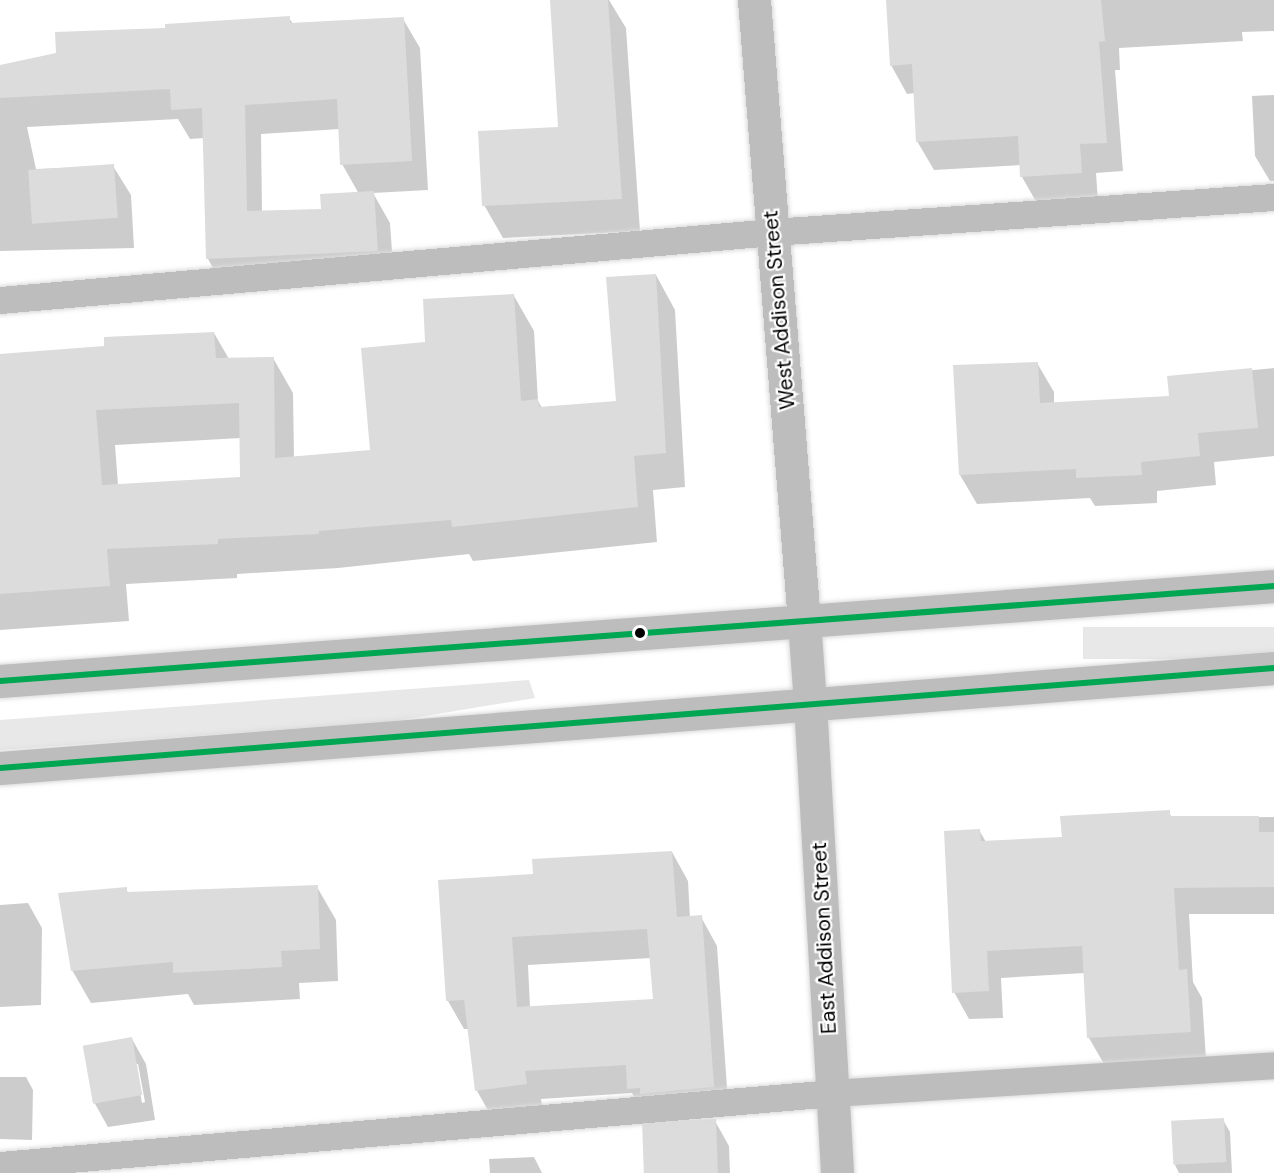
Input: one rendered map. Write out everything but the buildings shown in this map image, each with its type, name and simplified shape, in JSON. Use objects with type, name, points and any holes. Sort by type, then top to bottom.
[{"type":"main road","name":"West Addison Street","points":[[754,0],[810,703]]},
{"type":"main road","points":[[0,681],[1274,586]]},
{"type":"main road","points":[[0,768],[1274,668]]},
{"type":"main road","name":"East Addison Street","points":[[810,703],[837,1173]]},
{"type":"lane","points":[[0,300],[772,232],[1274,197]]},
{"type":"lane","points":[[0,1165],[833,1093],[1274,1065]]},
{"type":"shaded area","points":[[1083,627],[1274,627],[1274,659],[1083,659]]},
{"type":"shaded area","points":[[529,680],[535,698],[388,722],[0,750],[0,720]]},
{"type":"transit line","points":[[0,681],[1274,586]]},
{"type":"transit line","points":[[0,768],[1274,668]]}]
